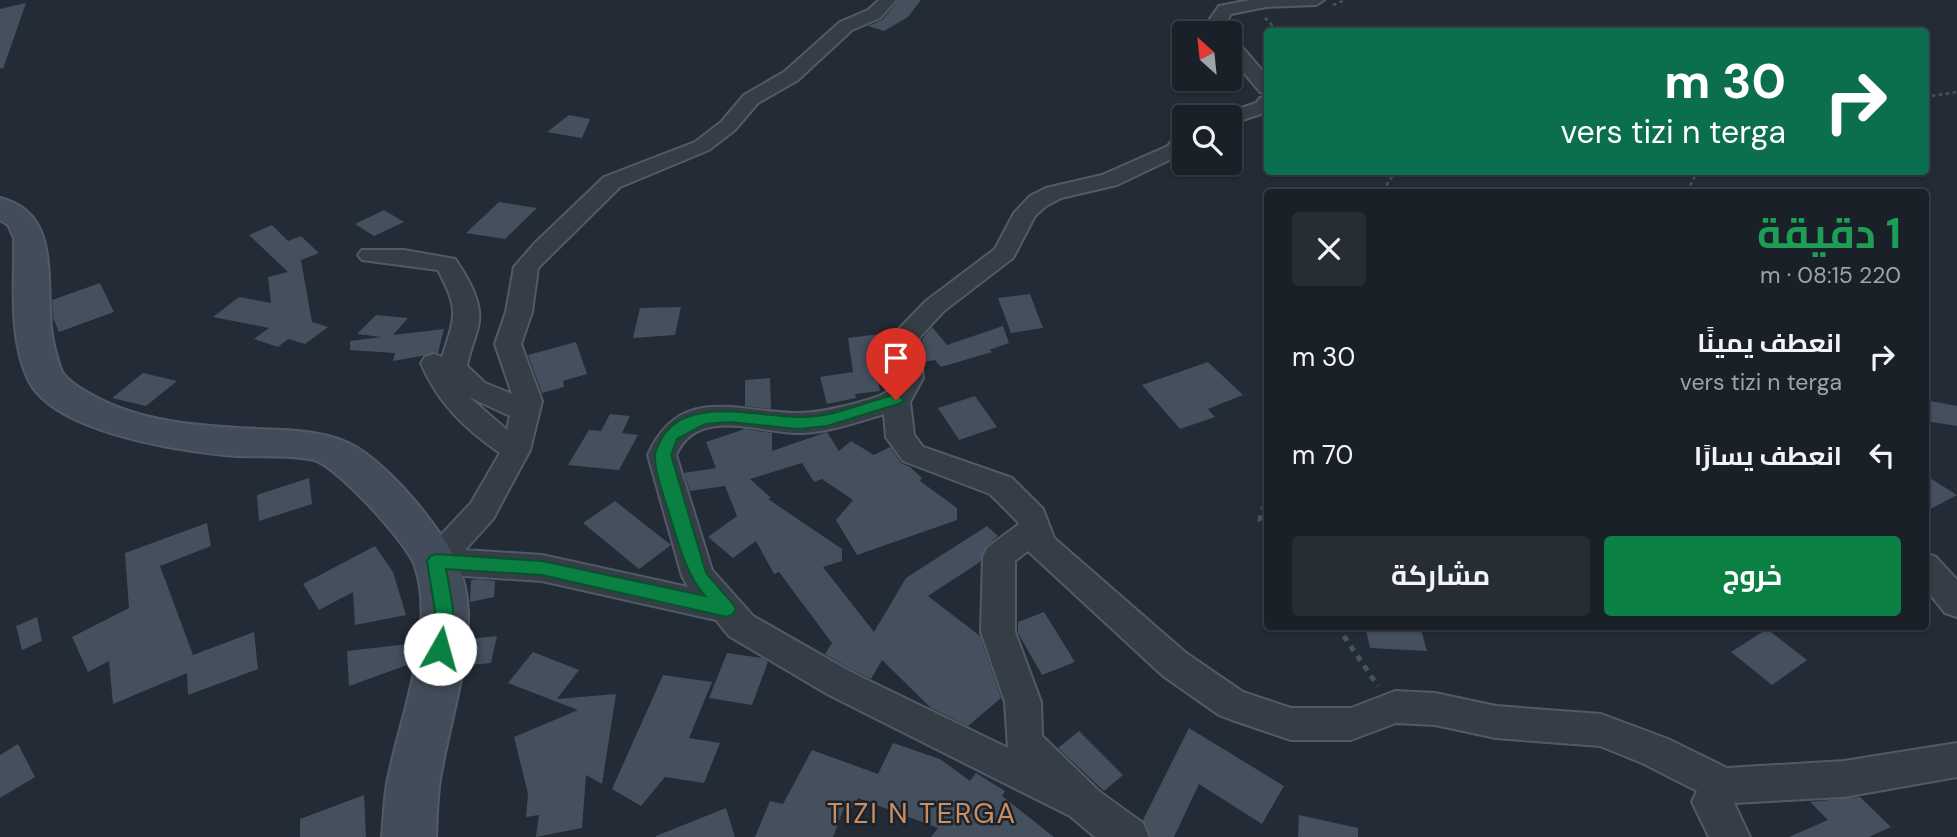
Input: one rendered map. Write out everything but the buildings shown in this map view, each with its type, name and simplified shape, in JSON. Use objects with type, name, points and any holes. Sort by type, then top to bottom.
[{"type":"main road","points":[[0,207],[22,220],[30,238],[33,335],[46,379],[68,398],[92,412],[132,427],[223,441],[315,446],[334,452],[351,463],[403,515],[436,561],[445,611],[438,668],[414,777],[409,837]]},
{"type":"street","points":[[436,561],[482,511],[516,450],[528,401],[508,344],[519,312],[526,267],[611,182],[702,146],[728,126],[751,99],[791,76],[846,26],[874,14],[888,0]]},
{"type":"street","points":[[1220,21],[1225,10],[1266,2],[1316,0]]},
{"type":"street","points":[[1242,57],[1264,82]]},
{"type":"street","points":[[1242,114],[1264,105]]},
{"type":"street","points":[[1078,801],[841,684],[741,626],[698,576],[671,493],[662,455],[671,436],[684,426],[703,418],[730,416],[798,423],[827,421],[896,400],[907,388],[906,337],[935,306],[1005,253],[1025,213],[1038,201],[1054,193],[1109,180],[1172,151]]},
{"type":"street","points":[[370,256],[404,257],[447,264],[464,300],[467,317],[453,368],[475,389],[526,411]]},
{"type":"street","points":[[434,363],[440,382],[459,404],[516,450]]},
{"type":"street","points":[[896,400],[900,437],[913,454],[1000,485],[1031,517],[1040,544],[1174,664],[1232,704],[1291,724],[1351,724],[1395,708],[1435,709],[1496,722],[1601,730],[1655,751],[1725,786],[1844,779],[1957,760]]},
{"type":"street","points":[[1035,529],[999,556],[998,632],[1023,702],[1024,743],[1078,801],[1105,823],[1129,837]]},
{"type":"street","points":[[436,561],[542,568],[727,609]]},
{"type":"street","points":[[1929,571],[1957,603]]},
{"type":"street","points":[[1725,786],[1711,802],[1730,837]]},
{"type":"path","points":[[1929,96],[1957,92]]},
{"type":"path","points":[[1385,189],[1388,180],[1395,175]]},
{"type":"path","points":[[1264,508],[1260,520],[1264,527]]},
{"type":"path","points":[[1339,630],[1355,656],[1395,708]]},
{"type":"district","name":"TIZI N TERGA","points":[[922,813]]},
{"type":"route","points":[[440,649],[445,611],[436,561],[542,568],[727,609],[698,576],[671,493],[662,455],[671,436],[684,426],[703,418],[730,416],[798,423],[827,421],[896,400]]}]
